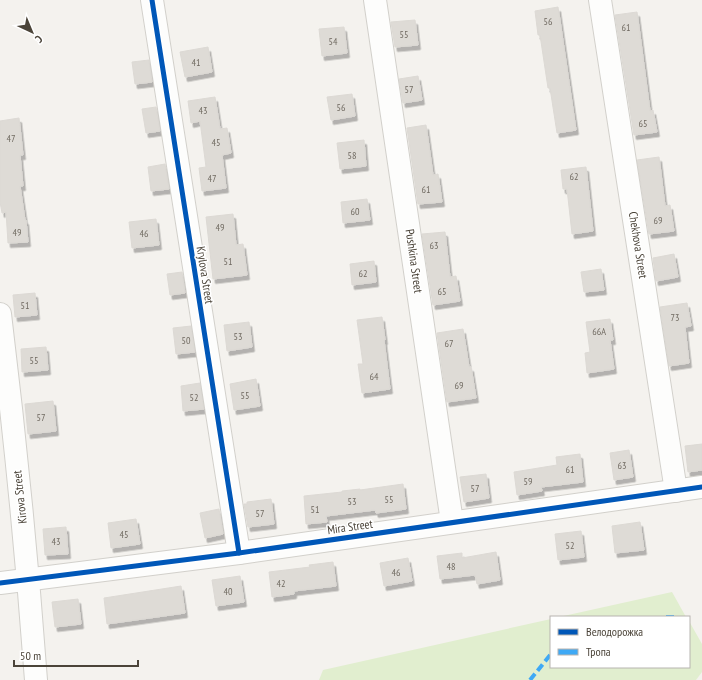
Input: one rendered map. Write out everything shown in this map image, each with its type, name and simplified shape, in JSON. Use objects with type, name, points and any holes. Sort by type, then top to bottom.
[{"type":"street","name":"Krylova Street","points":[[152,0],[239,553]]},
{"type":"street","name":"Pushkina Street","points":[[375,0],[452,522]]},
{"type":"street","name":"Chekhova Street","points":[[600,0],[676,491]]},
{"type":"street","name":"Kirova Street","points":[[0,314],[3,364],[28,579],[36,680]]},
{"type":"street","name":"Mira Street","points":[[0,583],[239,553],[676,491],[702,486]]},
{"type":"green space","points":[[672,592],[685,616],[564,616]]},
{"type":"green space","points":[[550,619],[550,668],[690,668],[690,623],[702,644],[702,672],[696,680],[319,680],[323,670]]},
{"type":"building","points":[[558,7],[576,130],[557,133],[540,35],[538,35],[535,11]]},
{"type":"building","points":[[637,12],[650,111],[653,110],[657,132],[634,135],[615,15]]},
{"type":"building","points":[[415,20],[418,45],[395,47],[391,22]]},
{"type":"building","points":[[344,27],[347,53],[322,56],[319,29]]},
{"type":"building","points":[[208,47],[212,72],[185,77],[180,52]]},
{"type":"building","points":[[149,60],[152,82],[135,84],[132,62]]},
{"type":"building","points":[[418,76],[422,100],[403,103],[399,79]]},
{"type":"building","points":[[352,94],[355,116],[331,120],[327,97]]},
{"type":"building","points":[[215,97],[220,129],[227,128],[231,153],[222,155],[226,188],[202,191],[199,168],[206,167],[200,121],[191,123],[188,101]]},
{"type":"building","points":[[156,107],[160,131],[146,133],[142,109]]},
{"type":"building","points":[[19,118],[23,155],[20,155],[23,186],[20,186],[28,242],[8,243],[6,212],[2,213],[0,202],[0,121]]},
{"type":"building","points":[[426,125],[433,175],[438,174],[442,202],[418,204],[407,128]]},
{"type":"building","points":[[364,140],[366,166],[340,169],[337,143]]},
{"type":"building","points":[[659,157],[665,206],[670,205],[674,231],[649,234],[637,160]]},
{"type":"building","points":[[165,164],[169,189],[151,191],[148,167]]},
{"type":"building","points":[[586,167],[593,231],[572,234],[567,189],[563,189],[561,170]]},
{"type":"building","points":[[367,199],[370,220],[343,223],[341,202]]},
{"type":"building","points":[[233,214],[236,245],[243,244],[247,275],[213,279],[206,217]]},
{"type":"building","points":[[156,219],[159,245],[132,248],[129,222]]},
{"type":"building","points":[[445,232],[450,277],[456,276],[460,301],[433,305],[422,234]]},
{"type":"building","points":[[674,254],[678,277],[656,281],[653,258]]},
{"type":"building","points":[[374,261],[376,282],[352,285],[350,264]]},
{"type":"building","points":[[601,269],[604,290],[584,292],[581,272]]},
{"type":"building","points":[[182,272],[185,293],[170,295],[167,274]]},
{"type":"building","points":[[35,293],[37,315],[15,317],[13,295]]},
{"type":"building","points":[[687,303],[691,326],[685,327],[689,363],[669,366],[660,307]]},
{"type":"building","points":[[382,317],[390,389],[362,393],[358,364],[363,364],[357,320]]},
{"type":"building","points":[[610,319],[613,340],[610,340],[614,369],[587,373],[585,353],[590,352],[586,322]]},
{"type":"building","points":[[249,322],[252,347],[227,351],[224,325]]},
{"type":"building","points":[[191,326],[195,352],[176,354],[173,328]]},
{"type":"building","points":[[463,329],[476,398],[447,402],[437,333]]},
{"type":"building","points":[[46,347],[48,370],[22,372],[21,349]]},
{"type":"building","points":[[256,379],[260,406],[234,410],[230,384]]},
{"type":"building","points":[[200,383],[204,409],[183,411],[181,386]]},
{"type":"building","points":[[53,401],[56,431],[28,434],[25,404]]},
{"type":"building","points":[[702,444],[702,470],[688,472],[685,446]]},
{"type":"building","points":[[629,450],[633,477],[614,480],[610,453]]},
{"type":"building","points":[[580,454],[583,482],[541,487],[542,491],[517,495],[514,472],[557,465],[556,457]]},
{"type":"building","points":[[486,474],[489,498],[464,502],[460,477]]},
{"type":"building","points":[[403,484],[406,509],[376,513],[375,510],[326,516],[327,522],[306,524],[304,496]]},
{"type":"building","points":[[271,499],[274,524],[248,527],[244,504],[247,504],[247,502]]},
{"type":"building","points":[[219,509],[223,534],[205,538],[200,513]]},
{"type":"building","points":[[136,519],[140,544],[111,548],[108,523]]},
{"type":"building","points":[[640,522],[644,550],[615,553],[612,526]]},
{"type":"building","points":[[66,527],[68,554],[45,555],[43,529]]},
{"type":"building","points":[[581,531],[584,557],[558,560],[555,534]]},
{"type":"building","points":[[496,552],[500,580],[477,584],[475,575],[440,579],[437,556],[462,553],[462,558]]},
{"type":"building","points":[[408,558],[412,581],[384,586],[380,563]]},
{"type":"building","points":[[333,562],[336,586],[294,591],[294,594],[272,597],[269,572],[310,567],[309,565]]},
{"type":"building","points":[[240,576],[244,602],[216,606],[212,580]]},
{"type":"building","points":[[181,586],[185,613],[107,624],[104,598]]},
{"type":"building","points":[[78,599],[81,624],[55,627],[52,602]]},
{"type":"marked path","points":[[530,680],[550,655]]},
{"type":"cycle path","points":[[152,0],[239,553]]},
{"type":"cycle path","points":[[0,583],[239,553],[702,487]]}]
